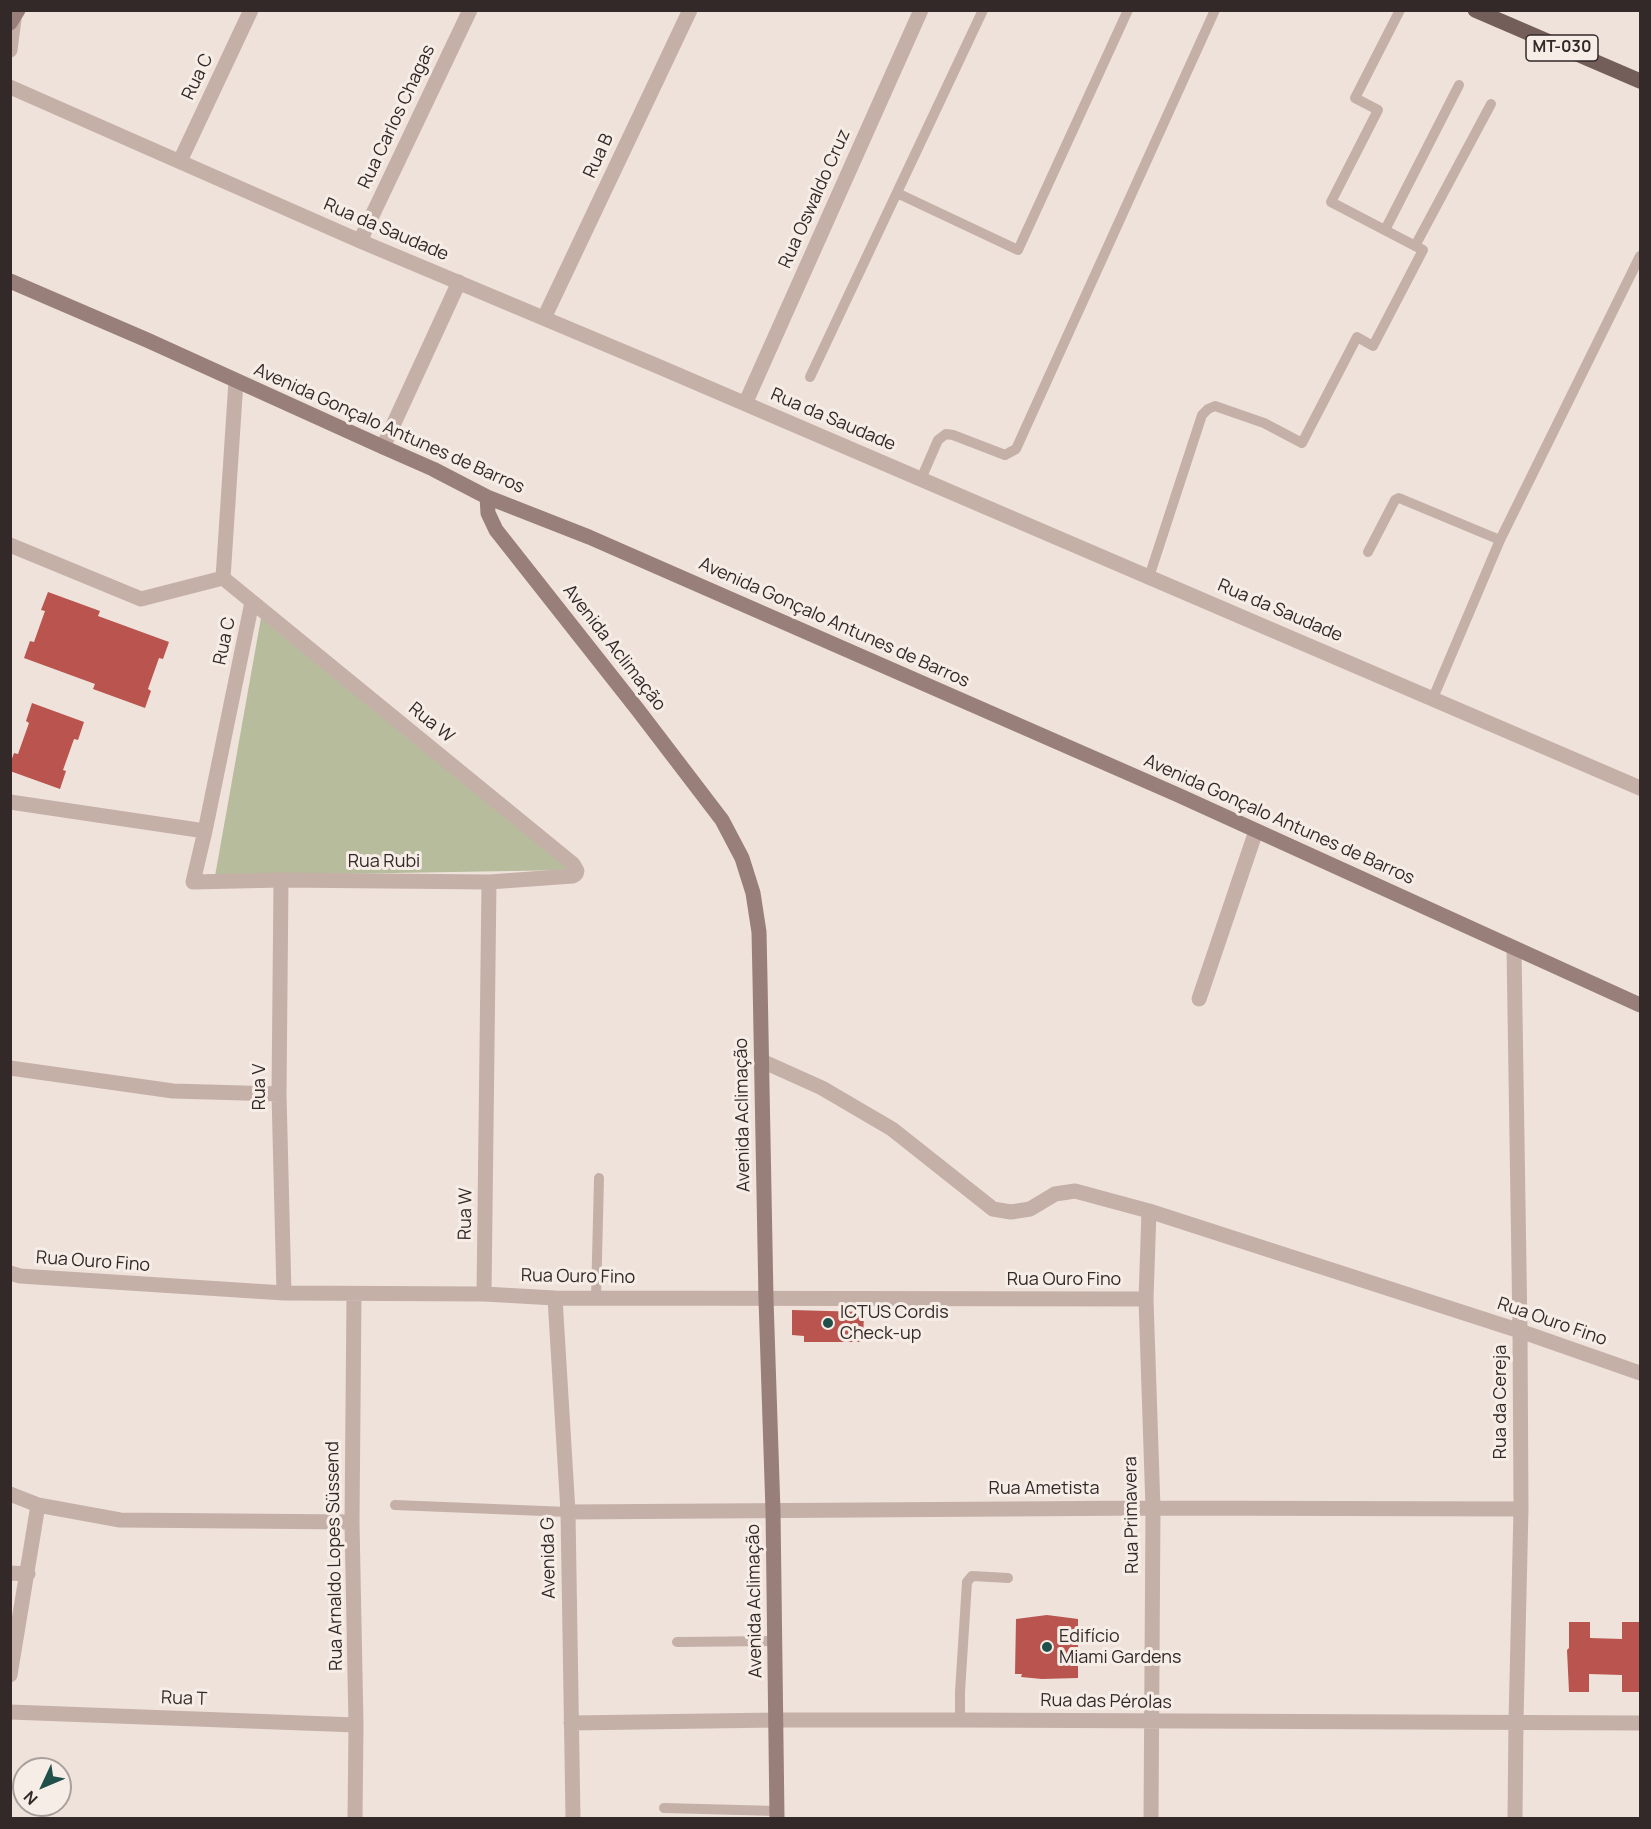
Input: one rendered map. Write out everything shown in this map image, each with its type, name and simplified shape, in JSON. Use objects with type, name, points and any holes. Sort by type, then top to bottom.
[{"type":"main road","name":"MT-030","points":[[1483,12],[1641,81]]},
{"type":"main road","name":"Avenida Gonçalo Antunes de Barros","points":[[10,281],[433,469],[487,497],[600,542],[1178,795],[1641,1005]]},
{"type":"main road","name":"Avenida Aclimação","points":[[487,497],[488,513],[496,530],[639,710],[722,820],[741,858],[753,893],[759,932],[776,1641],[777,1815]]},
{"type":"street","name":"Rua C","points":[[180,161],[251,10]]},
{"type":"street","name":"Rua Carlos Chagas","points":[[360,241],[470,10]]},
{"type":"street","name":"Rua B","points":[[544,318],[690,10]]},
{"type":"street","name":"Rua Oswaldo Cruz","points":[[745,404],[921,10]]},
{"type":"street","points":[[10,50],[14,18]]},
{"type":"street","name":"Rua da Saudade","points":[[11,84],[360,241],[1641,788]]},
{"type":"street","points":[[383,447],[459,282]]},
{"type":"street","points":[[10,544],[141,599],[223,578],[236,381]]},
{"type":"street","name":"Rua C","points":[[194,882],[252,602],[223,578]]},
{"type":"street","name":"Rua W","points":[[252,602],[573,864],[577,871],[573,876]]},
{"type":"street","points":[[10,802],[205,831]]},
{"type":"street","points":[[1199,999],[1256,831]]},
{"type":"street","name":"Rua Rubi","points":[[194,882],[281,880],[489,882],[573,876]]},
{"type":"street","name":"Rua V","points":[[281,880],[279,1094],[284,1293]]},
{"type":"street","name":"Rua W","points":[[484,1294],[489,882]]},
{"type":"street","name":"Rua da Cereja","points":[[1514,948],[1521,1509],[1515,1818]]},
{"type":"street","name":"Rua Ouro Fino","points":[[762,1061],[822,1088],[892,1129],[993,1209],[1011,1212],[1030,1209],[1055,1194],[1075,1191],[1149,1211],[1520,1331],[1641,1373]]},
{"type":"street","points":[[10,1068],[173,1090],[279,1094]]},
{"type":"street","name":"Rua Primavera","points":[[1149,1211],[1146,1299],[1153,1508],[1151,1818]]},
{"type":"street","name":"Rua Ouro Fino","points":[[10,1274],[284,1293],[484,1294],[555,1298],[1146,1299]]},
{"type":"street","name":"Rua Arnaldo Lopes Süssend","points":[[354,1294],[352,1522],[357,1725],[355,1818]]},
{"type":"street","name":"Avenida G","points":[[555,1298],[568,1512],[573,1818]]},
{"type":"street","points":[[10,1494],[38,1505],[120,1520],[352,1522]]},
{"type":"street","points":[[10,1675],[38,1505]]},
{"type":"street","name":"Rua Ametista","points":[[568,1512],[1153,1508],[1521,1509]]},
{"type":"street","points":[[10,1573],[28,1574]]},
{"type":"street","name":"Rua T","points":[[10,1712],[357,1725]]},
{"type":"street","name":"Rua das Pérolas","points":[[571,1723],[960,1720],[1641,1723]]},
{"type":"lane","points":[[810,377],[983,10]]},
{"type":"lane","points":[[897,193],[1018,250],[1128,10]]},
{"type":"lane","points":[[921,479],[938,440],[946,434],[1005,455],[1016,449],[1215,10]]},
{"type":"lane","points":[[1149,577],[1202,415],[1215,406],[1264,423],[1302,443],[1357,337],[1373,346],[1423,250],[1331,202],[1378,110],[1355,98],[1400,10]]},
{"type":"lane","points":[[1385,230],[1459,85]]},
{"type":"lane","points":[[1415,246],[1491,104]]},
{"type":"lane","points":[[1432,698],[1500,540],[1641,256]]},
{"type":"lane","points":[[1368,552],[1395,500],[1399,498],[1500,540]]},
{"type":"lane","points":[[596,1298],[599,1178]]},
{"type":"lane","points":[[396,1505],[568,1512]]},
{"type":"lane","points":[[960,1720],[967,1582],[972,1576],[1008,1578]]},
{"type":"lane","points":[[676,1642],[776,1641]]},
{"type":"lane","points":[[663,1808],[777,1815]]},
{"type":"green space","points":[[261,618],[571,870],[215,876]]},
{"type":"building","points":[[48,592],[100,611],[98,616],[169,642],[163,659],[159,658],[148,689],[151,691],[145,708],[93,689],[95,684],[24,658],[30,641],[34,642],[45,611],[41,610]]},
{"type":"building","points":[[32,703],[84,722],[78,740],[74,739],[63,770],[66,771],[60,789],[10,771],[14,753],[18,754],[29,723],[26,721]]},
{"type":"building","name":"ICTUS Cordis Check-up","points":[[792,1310],[864,1312],[863,1342],[804,1342],[804,1336],[792,1335]]},
{"type":"building","name":"Edifício Miami Gardens","points":[[1047,1615],[1078,1619],[1078,1678],[1042,1679],[1021,1677],[1022,1674],[1015,1674],[1016,1619]]},
{"type":"building","points":[[1569,1622],[1590,1622],[1590,1638],[1622,1639],[1622,1622],[1641,1622],[1641,1692],[1622,1692],[1622,1675],[1589,1674],[1589,1692],[1569,1692],[1567,1650],[1569,1648]]},
{"type":"place","name":"ICTUS Cordis Check-up","points":[[828,1323]]},
{"type":"place","name":"Edifício Miami Gardens","points":[[1047,1647]]}]
